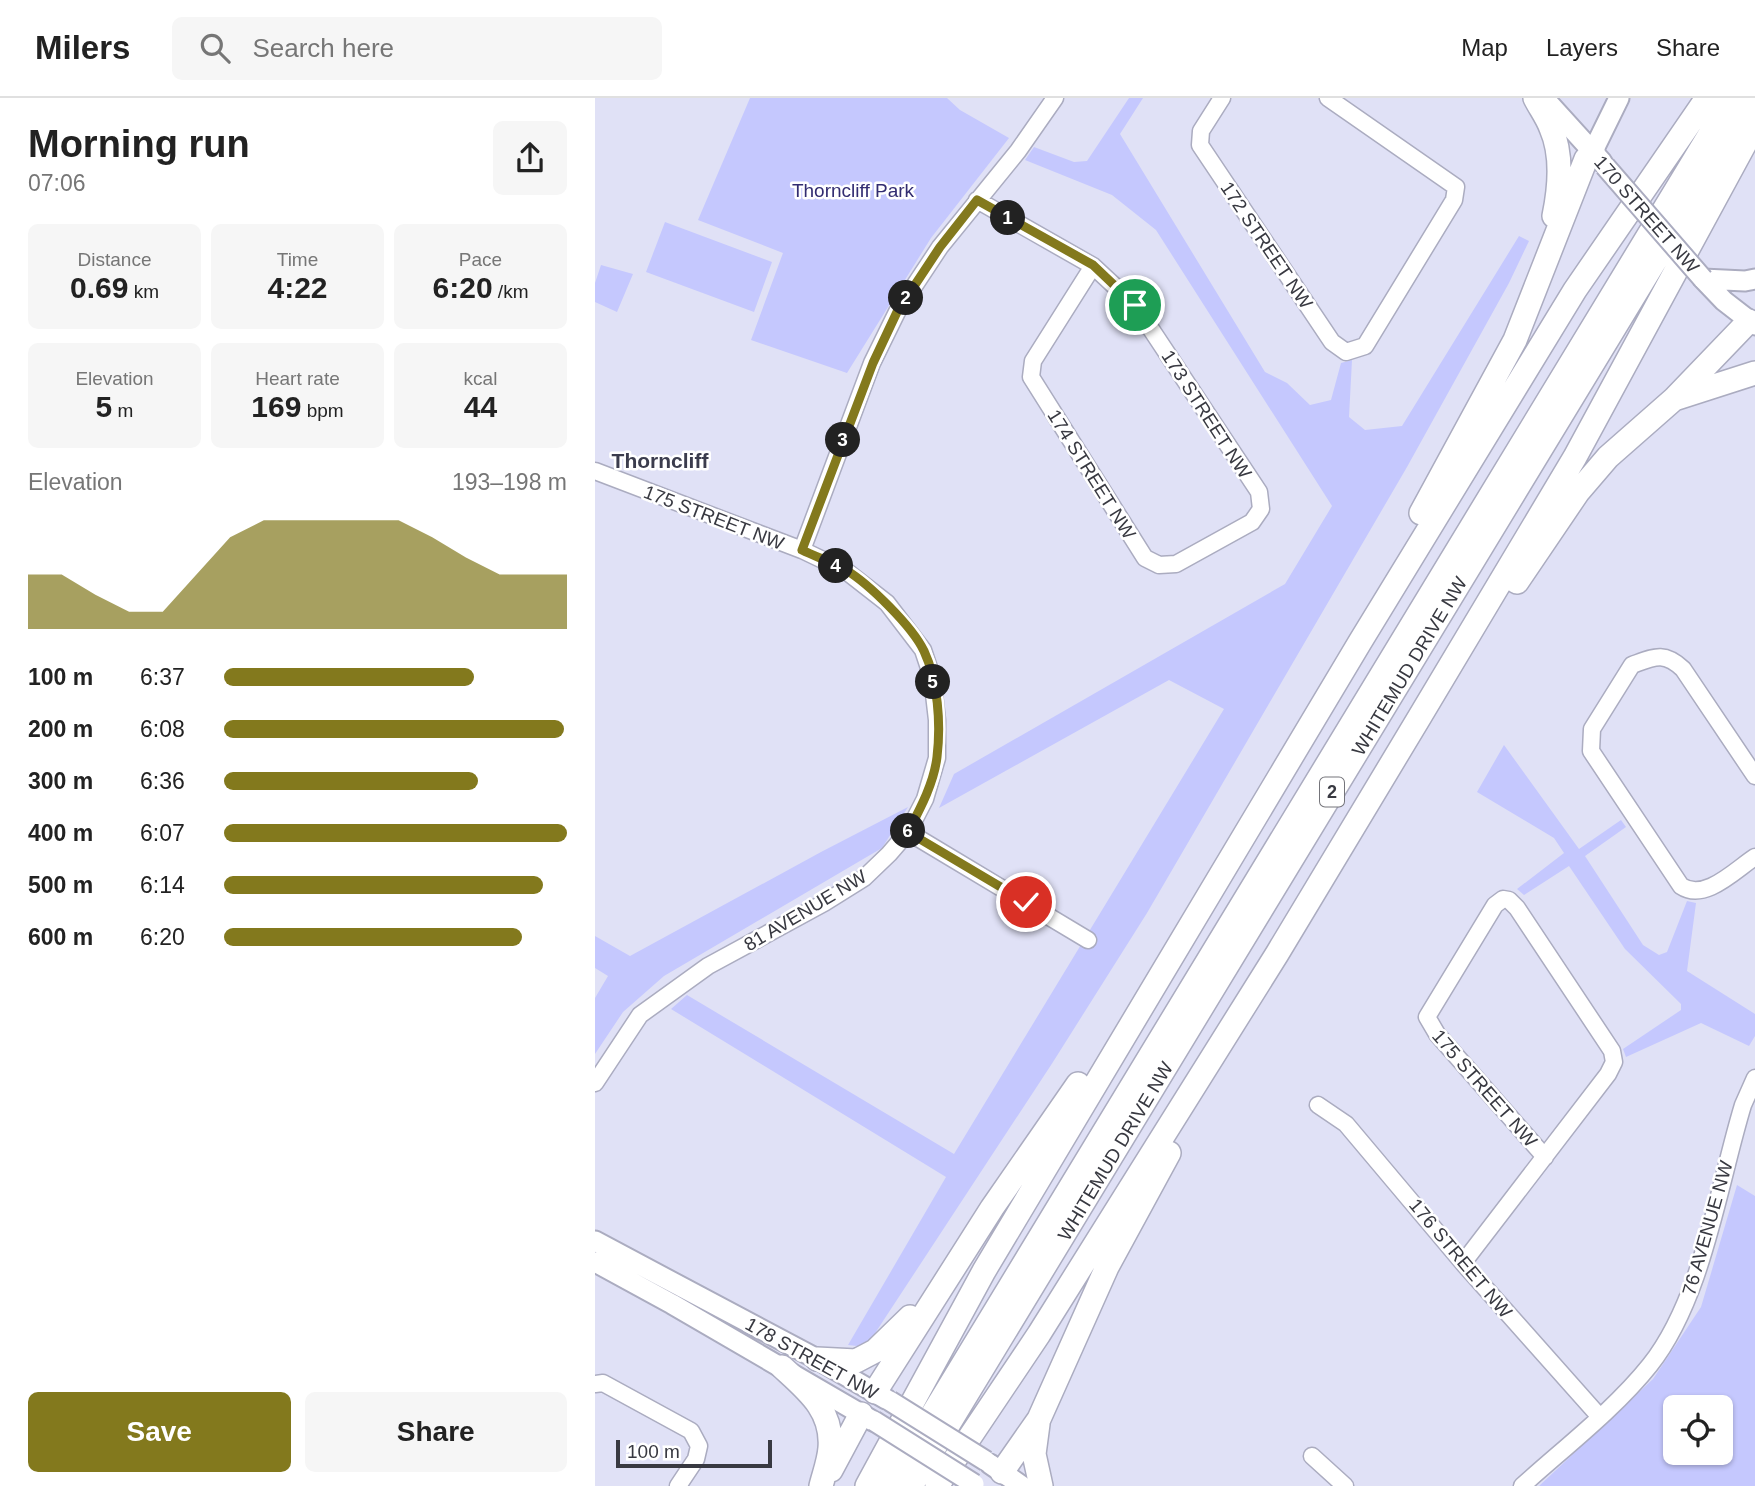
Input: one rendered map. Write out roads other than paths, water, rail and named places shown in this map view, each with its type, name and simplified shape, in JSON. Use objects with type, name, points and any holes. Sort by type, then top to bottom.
[{"type":"highway","points":[[1535,98],[1551,128],[1560,172],[1556,208],[1541,270]]},
{"type":"highway","points":[[867,1486],[984,1271],[1360,642],[1575,290],[1707,98]]},
{"type":"highway","name":"WHITEMUD DRIVE NW","points":[[889,1486],[1731,98]]},
{"type":"highway","name":"WHITEMUD DRIVE NW","points":[[911,1486],[1754,98]]},
{"type":"highway","points":[[937,1486],[1039,1334],[1277,954],[1419,718],[1574,457],[1755,125]]},
{"type":"highway","points":[[1360,642],[1387,575],[1515,340],[1586,159],[1599,158]]},
{"type":"highway","points":[[1419,718],[1578,492],[1608,457],[1674,398],[1753,319]]},
{"type":"highway","points":[[1674,398],[1755,373]]},
{"type":"highway","points":[[883,1397],[960,1258],[1220,876]]},
{"type":"highway","points":[[994,1473],[1039,1419],[1107,1268],[1277,954]]},
{"type":"highway","points":[[817,1359],[856,1361],[875,1352],[908,1320],[960,1258]]},
{"type":"highway","points":[[782,1367],[809,1391],[824,1411],[830,1447],[823,1486]]},
{"type":"highway","points":[[823,1486],[867,1418]]},
{"type":"highway","points":[[1039,1419],[1034,1454],[1041,1486]]},
{"type":"main road","name":"170 STREET NW","points":[[1544,98],[1703,279],[1724,301],[1753,319]]},
{"type":"main road","points":[[1599,158],[1619,98]]},
{"type":"main road","points":[[1703,279],[1755,279]]},
{"type":"main road","name":"178 STREET NW","points":[[595,1241],[817,1359],[883,1397],[994,1473],[1022,1486]]},
{"type":"main road","name":"178 STREET NW","points":[[595,1262],[782,1367],[975,1485]]},
{"type":"main road","points":[[867,1418],[883,1397]]},
{"type":"street","points":[[802,550],[873,363],[897,312],[940,247],[1018,151],[1055,98]]},
{"type":"street","name":"172 STREET NW","points":[[1222,98],[1201,131],[1200,145],[1332,342],[1346,352],[1365,346],[1454,200],[1456,187],[1328,98]]},
{"type":"street","name":"173 STREET NW","points":[[977,200],[1093,265],[1135,305],[1259,492],[1261,509],[1252,522],[1176,564],[1159,565]]},
{"type":"street","name":"174 STREET NW","points":[[1093,265],[1033,361],[1031,377],[1145,558],[1159,565]]},
{"type":"street","name":"175 STREET NW","points":[[595,471],[802,550],[846,571],[887,603],[923,650]]},
{"type":"street","name":"81 AVENUE NW","points":[[595,1083],[640,1015],[708,966],[824,903],[864,878],[908,832],[925,799],[937,758],[937,705],[923,650]]},
{"type":"street","points":[[1755,776],[1683,669],[1674,661],[1660,656],[1632,665],[1592,729],[1591,751],[1677,881],[1686,890],[1697,891],[1713,885],[1755,858]]},
{"type":"street","points":[[908,832],[1088,940]]},
{"type":"street","name":"175 STREET NW","points":[[1503,899],[1509,900],[1517,908],[1612,1051],[1614,1062],[1545,1157],[1437,1034],[1427,1017],[1495,905],[1503,899]]},
{"type":"street","name":"76 AVENUE NW","points":[[1522,1486],[1599,1416],[1650,1365],[1666,1343],[1684,1308],[1698,1269],[1743,1105],[1755,1078]]},
{"type":"street","name":"176 STREET NW","points":[[1318,1105],[1346,1124],[1599,1416]]},
{"type":"street","points":[[1464,1263],[1545,1157]]},
{"type":"street","points":[[599,1383],[691,1432],[699,1446],[696,1459],[678,1486]]},
{"type":"street","points":[[1312,1456],[1345,1486]]},
{"type":"district","name":"Thorncliff","points":[[660,461]]},
{"type":"park label","name":"Thorncliff Park","points":[[853,190]]}]
